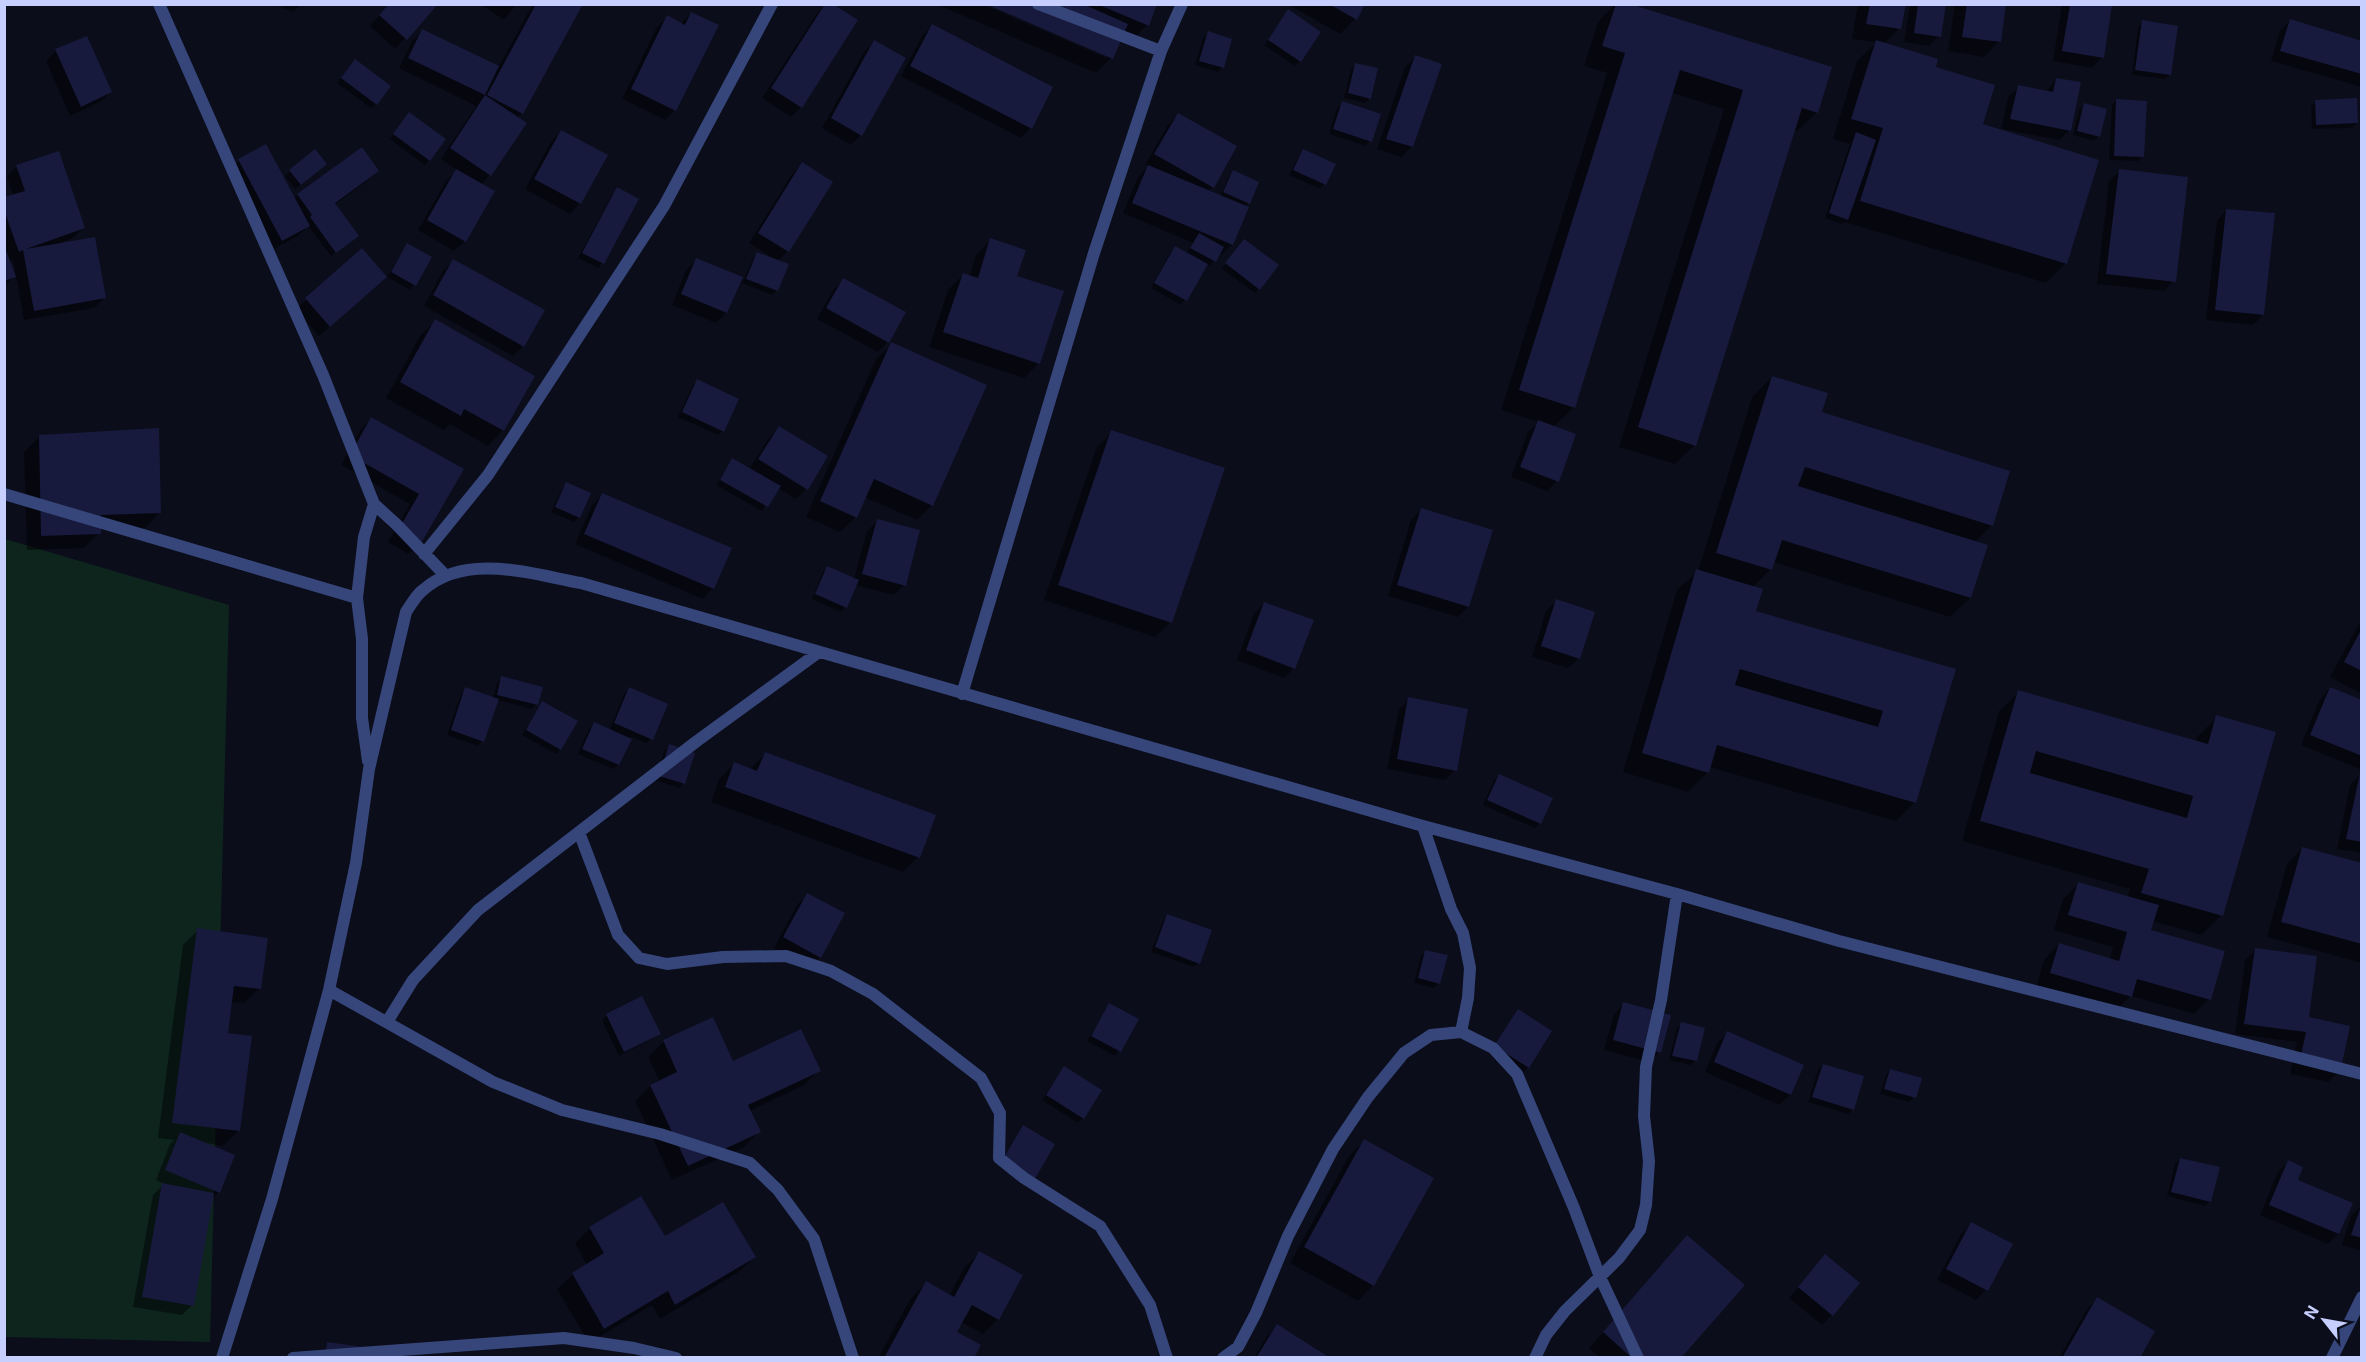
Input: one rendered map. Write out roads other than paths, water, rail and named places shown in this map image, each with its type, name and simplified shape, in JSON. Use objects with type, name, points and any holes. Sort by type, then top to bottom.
[{"type":"street","points":[[159,4],[323,375],[374,504],[445,575]]},
{"type":"street","points":[[424,554],[488,475],[664,207],[772,4]]},
{"type":"street","points":[[1038,4],[1161,51]]},
{"type":"street","points":[[962,694],[1094,253],[1161,51],[1182,4]]},
{"type":"street","points":[[4,494],[357,598]]},
{"type":"street","points":[[369,769],[362,718],[362,639],[357,598],[364,537],[374,504]]},
{"type":"street","points":[[222,1358],[272,1199],[329,990],[356,863],[369,769],[406,612],[421,591],[445,575],[475,567],[522,572],[580,583],[1423,826],[1677,894],[1839,941],[2361,1074]]},
{"type":"street","points":[[387,1022],[413,980],[478,910],[819,652]]},
{"type":"street","points":[[1423,826],[1451,909],[1463,933],[1470,968],[1468,998],[1461,1032]]},
{"type":"street","points":[[579,832],[618,935],[639,958],[667,964],[723,957],[786,956],[831,971],[873,994],[981,1078],[1000,1113],[999,1158],[1023,1178],[1100,1226],[1150,1305],[1167,1358]]},
{"type":"street","points":[[1535,1358],[1546,1335],[1566,1311],[1619,1258],[1640,1230],[1646,1205],[1649,1161],[1644,1116],[1646,1067],[1661,1000],[1677,894]]},
{"type":"street","points":[[329,990],[493,1082],[562,1110],[660,1134],[750,1163],[778,1190],[814,1239],[854,1358]]},
{"type":"street","points":[[1223,1358],[1238,1347],[1256,1313],[1287,1236],[1333,1149],[1368,1097],[1404,1053],[1431,1035],[1461,1032],[1493,1048],[1516,1074],[1574,1208],[1600,1277],[1638,1358]]},
{"type":"street","points":[[2332,1358],[2361,1297]]},
{"type":"street","points":[[293,1358],[564,1338],[634,1348],[676,1358]]}]
